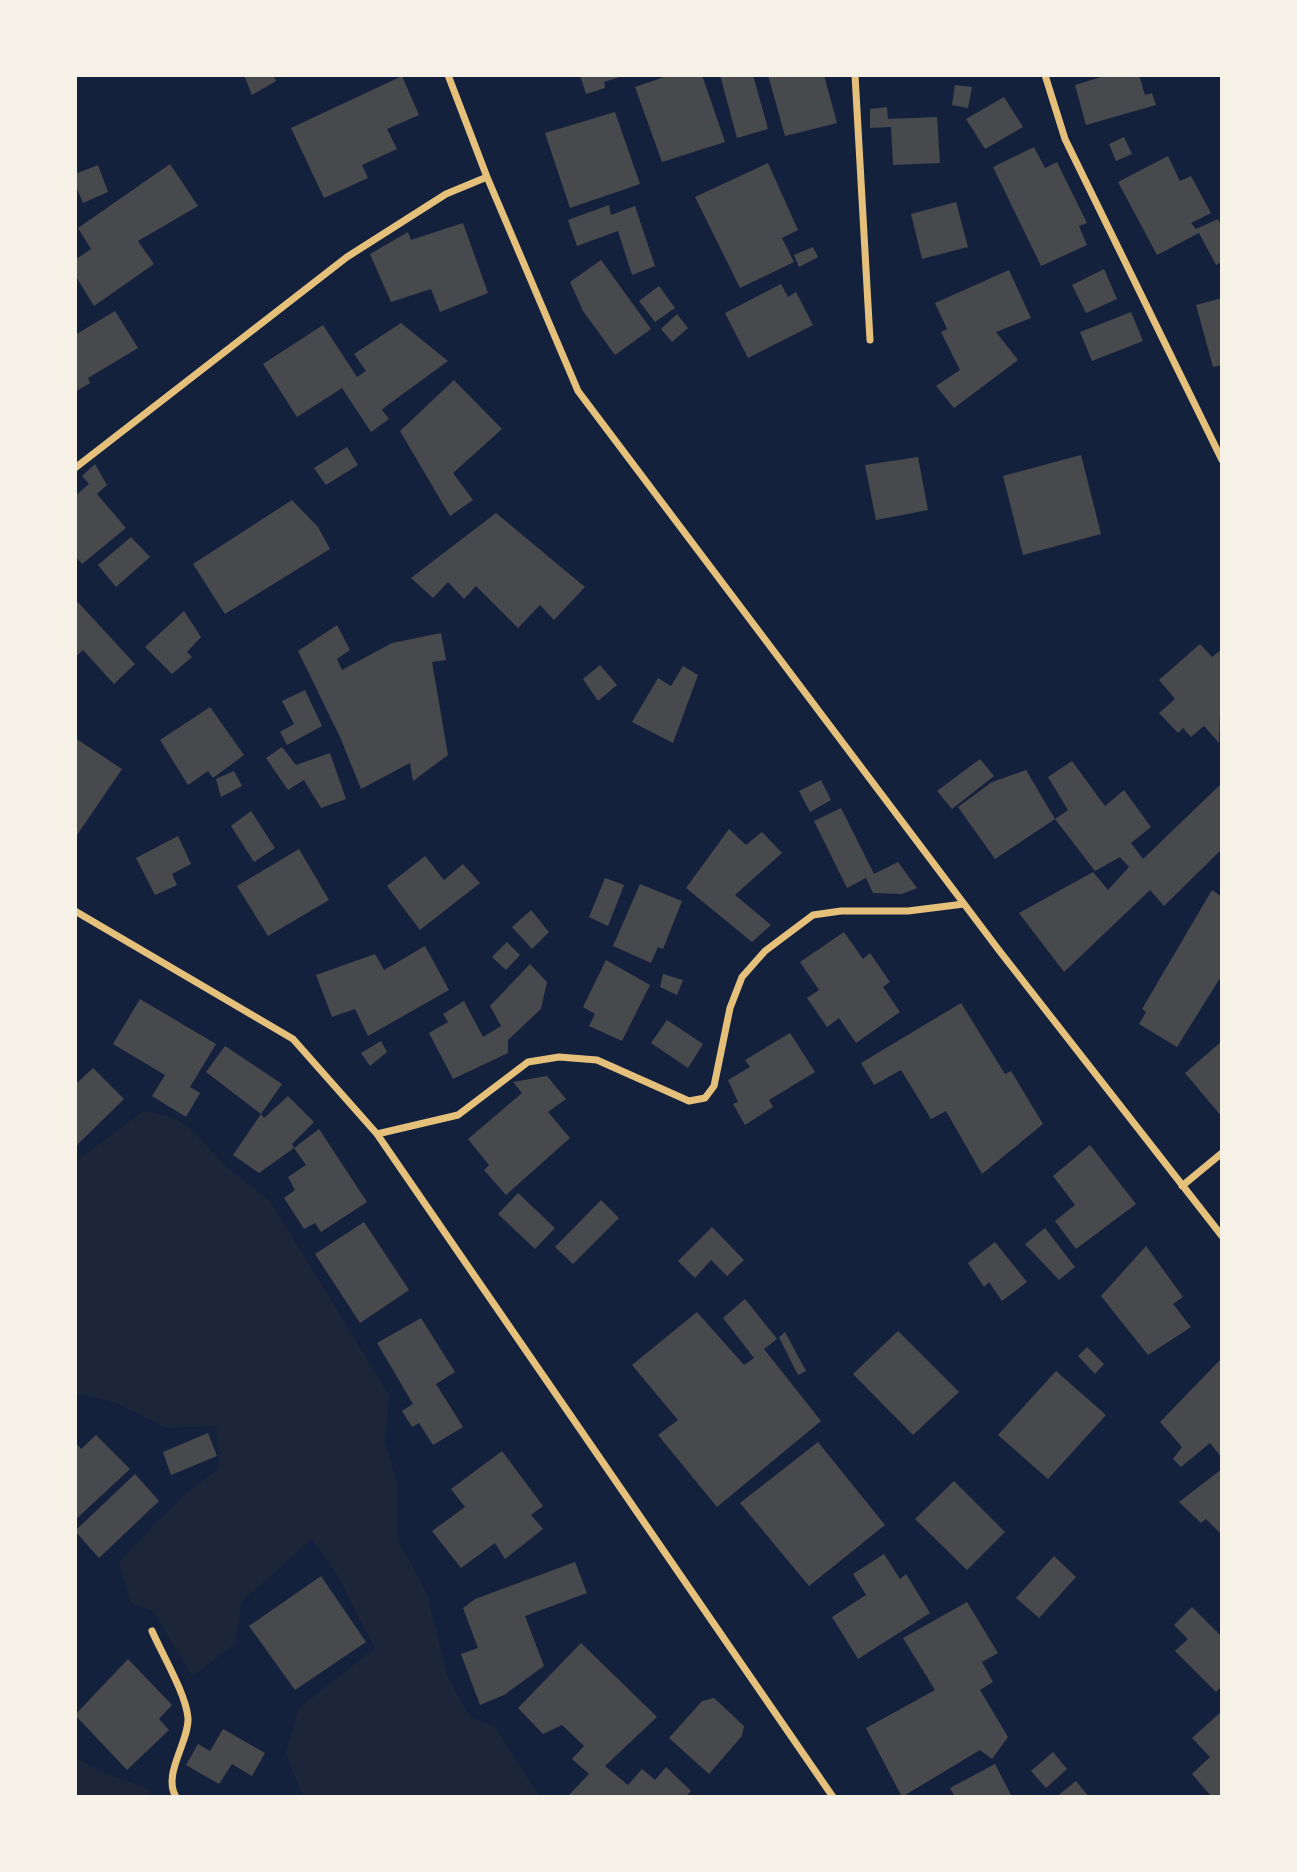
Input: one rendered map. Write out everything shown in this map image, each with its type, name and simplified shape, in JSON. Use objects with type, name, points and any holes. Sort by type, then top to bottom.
[{"type":"street","points":[[448,75],[487,177],[578,391],[964,904],[1222,1236]]},
{"type":"street","points":[[855,75],[870,340]]},
{"type":"street","points":[[1045,75],[1065,139],[1222,460]]},
{"type":"street","points":[[75,468],[347,257],[446,194],[487,177]]},
{"type":"street","points":[[377,1134],[458,1115],[528,1062],[559,1057],[597,1060],[689,1101],[705,1098],[714,1086],[730,1008],[741,977],[765,951],[813,915],[841,911],[908,911],[964,904]]},
{"type":"street","points":[[75,911],[293,1039],[377,1134],[833,1797]]},
{"type":"street","points":[[1182,1186],[1222,1153]]},
{"type":"street","points":[[152,1631],[188,1714],[185,1740],[173,1775],[172,1791],[176,1797]]},
{"type":"shaded area","points":[[143,1111],[179,1121],[193,1131],[224,1164],[272,1204],[389,1395],[385,1442],[397,1483],[398,1541],[427,1593],[447,1675],[470,1717],[495,1727],[540,1797],[303,1797],[286,1754],[298,1709],[375,1648],[337,1575],[312,1539],[242,1601],[235,1644],[192,1676],[153,1611],[131,1603],[119,1562],[179,1499],[220,1467],[216,1426],[167,1428],[114,1402],[75,1393],[75,1162]]},
{"type":"shaded area","points":[[75,1757],[99,1771],[148,1789],[154,1797],[75,1797]]},
{"type":"building","points":[[244,75],[273,75],[276,81],[252,95]]},
{"type":"building","points":[[580,75],[623,76],[604,82],[605,88],[586,94]]},
{"type":"building","points":[[670,75],[702,75],[725,142],[662,162],[635,87]]},
{"type":"building","points":[[720,75],[753,75],[768,129],[737,138]]},
{"type":"building","points":[[768,75],[824,75],[837,123],[785,136]]},
{"type":"building","points":[[1108,75],[1139,75],[1145,95],[1152,93],[1156,105],[1086,125],[1075,85]]},
{"type":"building","points":[[402,76],[419,115],[387,129],[397,149],[362,165],[368,178],[324,198],[291,128]]},
{"type":"building","points":[[955,85],[972,87],[968,108],[952,105]]},
{"type":"building","points":[[1004,97],[1023,127],[985,149],[966,119]]},
{"type":"building","points":[[887,107],[888,119],[937,117],[940,163],[893,165],[891,127],[870,128],[870,109]]},
{"type":"building","points":[[615,112],[640,184],[570,208],[545,133]]},
{"type":"building","points":[[1124,137],[1132,154],[1116,161],[1109,144]]},
{"type":"building","points":[[1034,147],[1045,168],[1057,162],[1087,223],[1079,226],[1087,245],[1041,266],[993,167]]},
{"type":"building","points":[[1168,156],[1180,181],[1191,176],[1211,213],[1191,223],[1196,229],[1218,219],[1222,227],[1222,262],[1216,265],[1199,233],[1157,255],[1118,182]]},
{"type":"building","points":[[768,163],[798,230],[782,238],[794,262],[740,288],[695,197]]},
{"type":"building","points":[[170,164],[198,206],[138,241],[154,264],[94,306],[75,275],[75,260],[91,249],[78,228]]},
{"type":"building","points":[[98,165],[108,192],[83,203],[75,184],[75,174]]},
{"type":"building","points":[[956,202],[968,247],[922,259],[911,214]]},
{"type":"building","points":[[609,205],[611,215],[635,206],[655,266],[632,275],[618,231],[577,246],[568,220]]},
{"type":"building","points":[[463,223],[488,293],[440,312],[431,289],[391,302],[370,254],[408,232],[411,240]]},
{"type":"building","points":[[813,247],[818,257],[799,267],[794,255]]},
{"type":"building","points":[[601,260],[651,329],[615,355],[583,311],[570,282]]},
{"type":"building","points":[[1104,269],[1117,299],[1086,313],[1072,285]]},
{"type":"building","points":[[1009,270],[1031,318],[996,332],[1018,360],[954,408],[936,386],[960,370],[941,332],[947,329],[935,303]]},
{"type":"building","points":[[781,284],[788,297],[796,292],[813,325],[748,358],[725,313]]},
{"type":"building","points":[[659,286],[675,308],[655,322],[639,301]]},
{"type":"building","points":[[1222,298],[1222,365],[1213,367],[1196,305]]},
{"type":"building","points":[[115,311],[138,348],[88,378],[90,383],[75,392],[75,335]]},
{"type":"building","points":[[1131,312],[1143,341],[1092,361],[1080,332]]},
{"type":"building","points":[[677,314],[688,328],[672,342],[661,329]]},
{"type":"building","points":[[401,323],[448,361],[385,407],[382,410],[389,419],[371,432],[342,388],[297,417],[263,364],[323,325],[357,377],[366,371],[354,354]]},
{"type":"building","points":[[454,380],[502,429],[453,473],[473,500],[450,516],[400,431]]},
{"type":"building","points":[[347,447],[358,465],[326,485],[314,468]]},
{"type":"building","points":[[1081,455],[1101,534],[1023,555],[1003,476]]},
{"type":"building","points":[[918,457],[928,510],[876,520],[865,465]]},
{"type":"building","points":[[95,464],[107,485],[97,494],[126,528],[82,564],[75,556],[75,496],[89,484],[82,476]]},
{"type":"building","points":[[292,500],[318,527],[330,549],[225,614],[193,564]]},
{"type":"building","points":[[496,513],[585,587],[554,620],[540,605],[518,628],[476,586],[464,599],[448,582],[433,598],[411,578]]},
{"type":"building","points":[[131,537],[150,557],[116,587],[98,565]]},
{"type":"building","points":[[75,599],[135,664],[114,684],[83,650],[75,657]]},
{"type":"building","points":[[184,611],[201,637],[187,652],[192,657],[172,674],[145,647]]},
{"type":"building","points":[[337,625],[350,650],[337,659],[342,670],[392,643],[441,633],[446,660],[432,662],[448,755],[413,781],[410,763],[361,789],[340,737],[298,651]]},
{"type":"building","points":[[1200,644],[1212,657],[1222,649],[1219,743],[1204,726],[1191,737],[1183,728],[1178,733],[1159,713],[1175,699],[1159,680]]},
{"type":"building","points":[[600,665],[617,685],[598,701],[583,679]]},
{"type":"building","points":[[683,666],[698,675],[673,743],[632,722],[658,678],[671,686]]},
{"type":"building","points":[[305,690],[322,726],[287,745],[280,732],[294,724],[282,701]]},
{"type":"building","points":[[210,707],[244,755],[213,778],[208,771],[188,785],[160,740]]},
{"type":"building","points":[[75,738],[122,769],[75,838]]},
{"type":"building","points":[[282,747],[296,765],[330,753],[346,799],[321,808],[304,780],[288,790],[266,758]]},
{"type":"building","points":[[980,759],[994,776],[952,809],[937,791]]},
{"type":"building","points":[[1072,761],[1105,806],[1124,790],[1151,827],[1131,843],[1143,859],[1222,783],[1222,849],[1164,906],[1150,890],[1064,972],[1019,913],[1093,872],[1108,890],[1129,867],[1120,857],[1095,871],[1055,819],[1068,810],[1048,777]]},
{"type":"building","points":[[1026,770],[1055,819],[995,859],[958,807],[992,782]]},
{"type":"building","points":[[234,771],[242,786],[221,797],[216,779]]},
{"type":"building","points":[[821,780],[831,800],[810,812],[799,791]]},
{"type":"building","points":[[841,808],[874,874],[898,862],[917,888],[902,894],[873,893],[866,878],[847,888],[814,821]]},
{"type":"building","points":[[251,811],[275,848],[254,862],[231,826]]},
{"type":"building","points":[[729,829],[746,845],[762,832],[782,853],[735,895],[771,925],[752,942],[686,888]]},
{"type":"building","points":[[178,836],[191,864],[172,874],[177,885],[155,895],[136,858]]},
{"type":"building","points":[[299,849],[329,900],[268,936],[237,886]]},
{"type":"building","points":[[425,856],[444,880],[463,864],[480,883],[420,930],[387,886]]},
{"type":"building","points":[[605,878],[624,885],[608,926],[589,917]]},
{"type":"building","points":[[640,884],[682,901],[663,949],[658,947],[651,963],[613,946]]},
{"type":"building","points":[[1212,890],[1222,897],[1222,975],[1177,1047],[1139,1024],[1146,1012],[1142,1009]]},
{"type":"building","points":[[531,910],[549,932],[532,949],[512,927]]},
{"type":"building","points":[[844,932],[863,959],[870,953],[890,982],[883,987],[900,1012],[856,1043],[839,1018],[827,1027],[807,998],[819,990],[800,962]]},
{"type":"building","points":[[507,942],[520,955],[506,970],[492,957]]},
{"type":"building","points":[[425,946],[449,990],[368,1036],[355,1009],[332,1017],[316,975],[375,954],[384,970]]},
{"type":"building","points":[[606,960],[650,985],[622,1041],[589,1026],[595,1014],[583,1007]]},
{"type":"building","points":[[530,964],[547,982],[541,1009],[508,1040],[508,1053],[453,1079],[429,1033],[448,1022],[443,1014],[464,1001],[483,1037],[501,1026],[490,1006]]},
{"type":"building","points":[[663,974],[683,980],[677,995],[660,987]]},
{"type":"building","points":[[140,999],[216,1044],[190,1087],[200,1093],[186,1117],[152,1096],[165,1075],[113,1044]]},
{"type":"building","points":[[961,1003],[1005,1074],[1011,1071],[1043,1124],[982,1174],[946,1111],[931,1119],[901,1070],[874,1085],[861,1063]]},
{"type":"building","points":[[667,1020],[703,1044],[688,1068],[651,1043]]},
{"type":"building","points":[[790,1033],[815,1072],[769,1100],[773,1107],[745,1125],[733,1104],[738,1102],[728,1080],[750,1067],[745,1060]]},
{"type":"building","points":[[381,1041],[387,1052],[370,1066],[361,1053]]},
{"type":"building","points":[[1222,1041],[1222,1117],[1185,1073]]},
{"type":"building","points":[[225,1046],[282,1084],[261,1114],[206,1072]]},
{"type":"building","points":[[93,1068],[124,1099],[75,1147],[75,1085]]},
{"type":"building","points":[[547,1076],[566,1099],[548,1112],[570,1138],[506,1195],[484,1170],[489,1165],[468,1139],[522,1093],[513,1082]]},
{"type":"building","points":[[288,1096],[314,1122],[292,1144],[294,1148],[259,1173],[233,1155],[261,1114],[264,1118]]},
{"type":"building","points":[[319,1129],[367,1202],[321,1232],[315,1223],[304,1229],[284,1198],[295,1190],[288,1177],[306,1165],[294,1148]]},
{"type":"building","points":[[1090,1145],[1136,1204],[1076,1249],[1055,1221],[1075,1205],[1053,1176]]},
{"type":"building","points":[[518,1193],[555,1228],[535,1249],[498,1214]]},
{"type":"building","points":[[601,1200],[619,1218],[573,1264],[555,1247]]},
{"type":"building","points":[[364,1222],[409,1290],[360,1323],[315,1254]]},
{"type":"building","points":[[712,1227],[744,1260],[727,1276],[711,1260],[695,1278],[678,1261]]},
{"type":"building","points":[[1045,1228],[1075,1267],[1059,1280],[1025,1244]]},
{"type":"building","points":[[995,1242],[1027,1282],[1002,1301],[989,1282],[984,1287],[968,1263]]},
{"type":"building","points":[[1146,1246],[1183,1297],[1173,1304],[1191,1327],[1148,1355],[1101,1296]]},
{"type":"building","points":[[745,1299],[777,1339],[764,1349],[821,1421],[717,1507],[658,1435],[678,1420],[632,1365],[697,1312],[744,1365],[754,1358],[723,1318]]},
{"type":"building","points":[[421,1318],[455,1372],[436,1384],[463,1427],[433,1445],[419,1423],[412,1427],[402,1411],[413,1404],[377,1343]]},
{"type":"building","points":[[898,1331],[959,1392],[913,1435],[853,1374]]},
{"type":"building","points":[[785,1332],[806,1371],[798,1375],[779,1337]]},
{"type":"building","points":[[1087,1347],[1104,1364],[1095,1374],[1078,1356]]},
{"type":"building","points":[[1222,1358],[1222,1458],[1210,1443],[1181,1467],[1173,1459],[1182,1447],[1160,1422]]},
{"type":"building","points":[[1056,1371],[1106,1415],[1048,1479],[998,1435]]},
{"type":"building","points":[[208,1433],[217,1456],[171,1475],[163,1452]]},
{"type":"building","points":[[96,1435],[130,1469],[75,1520],[75,1442],[81,1449]]},
{"type":"building","points":[[818,1442],[885,1525],[809,1586],[740,1503]]},
{"type":"building","points":[[502,1451],[543,1506],[531,1515],[543,1529],[505,1559],[495,1543],[461,1568],[432,1531],[465,1507],[451,1489]]},
{"type":"building","points":[[1222,1469],[1222,1535],[1206,1519],[1201,1523],[1179,1502]]},
{"type":"building","points":[[135,1474],[159,1501],[99,1558],[75,1531]]},
{"type":"building","points":[[954,1481],[1005,1532],[967,1570],[915,1519]]},
{"type":"building","points":[[884,1554],[900,1579],[906,1574],[930,1613],[858,1659],[832,1617],[866,1595],[853,1574]]},
{"type":"building","points":[[1054,1556],[1076,1577],[1039,1618],[1016,1598]]},
{"type":"building","points":[[575,1562],[587,1593],[525,1616],[544,1666],[504,1695],[480,1705],[461,1654],[478,1648],[463,1608],[475,1599]]},
{"type":"building","points":[[321,1576],[366,1642],[295,1690],[249,1626]]},
{"type":"building","points":[[967,1602],[998,1653],[982,1662],[993,1682],[980,1690],[1008,1737],[992,1759],[980,1750],[902,1797],[866,1728],[935,1690],[903,1638]]},
{"type":"building","points":[[1192,1607],[1222,1637],[1222,1686],[1216,1692],[1175,1651],[1188,1639],[1174,1625]]},
{"type":"building","points":[[581,1643],[657,1717],[605,1766],[628,1785],[642,1769],[655,1780],[666,1767],[691,1791],[685,1797],[567,1797],[589,1774],[572,1759],[584,1746],[562,1725],[543,1734],[518,1708]]},
{"type":"building","points":[[128,1659],[172,1705],[159,1719],[169,1730],[127,1770],[75,1715]]},
{"type":"building","points":[[714,1698],[744,1726],[742,1736],[709,1774],[669,1738],[702,1701]]},
{"type":"building","points":[[1222,1711],[1222,1797],[1212,1797],[1192,1774],[1210,1757],[1192,1738]]},
{"type":"building","points":[[223,1729],[265,1753],[252,1776],[232,1764],[219,1784],[186,1765],[198,1744],[210,1751]]},
{"type":"building","points":[[1053,1752],[1067,1769],[1046,1788],[1031,1771]]},
{"type":"building","points":[[995,1764],[1012,1797],[955,1797],[950,1788]]},
{"type":"building","points":[[1076,1781],[1089,1797],[1056,1797]]}]
